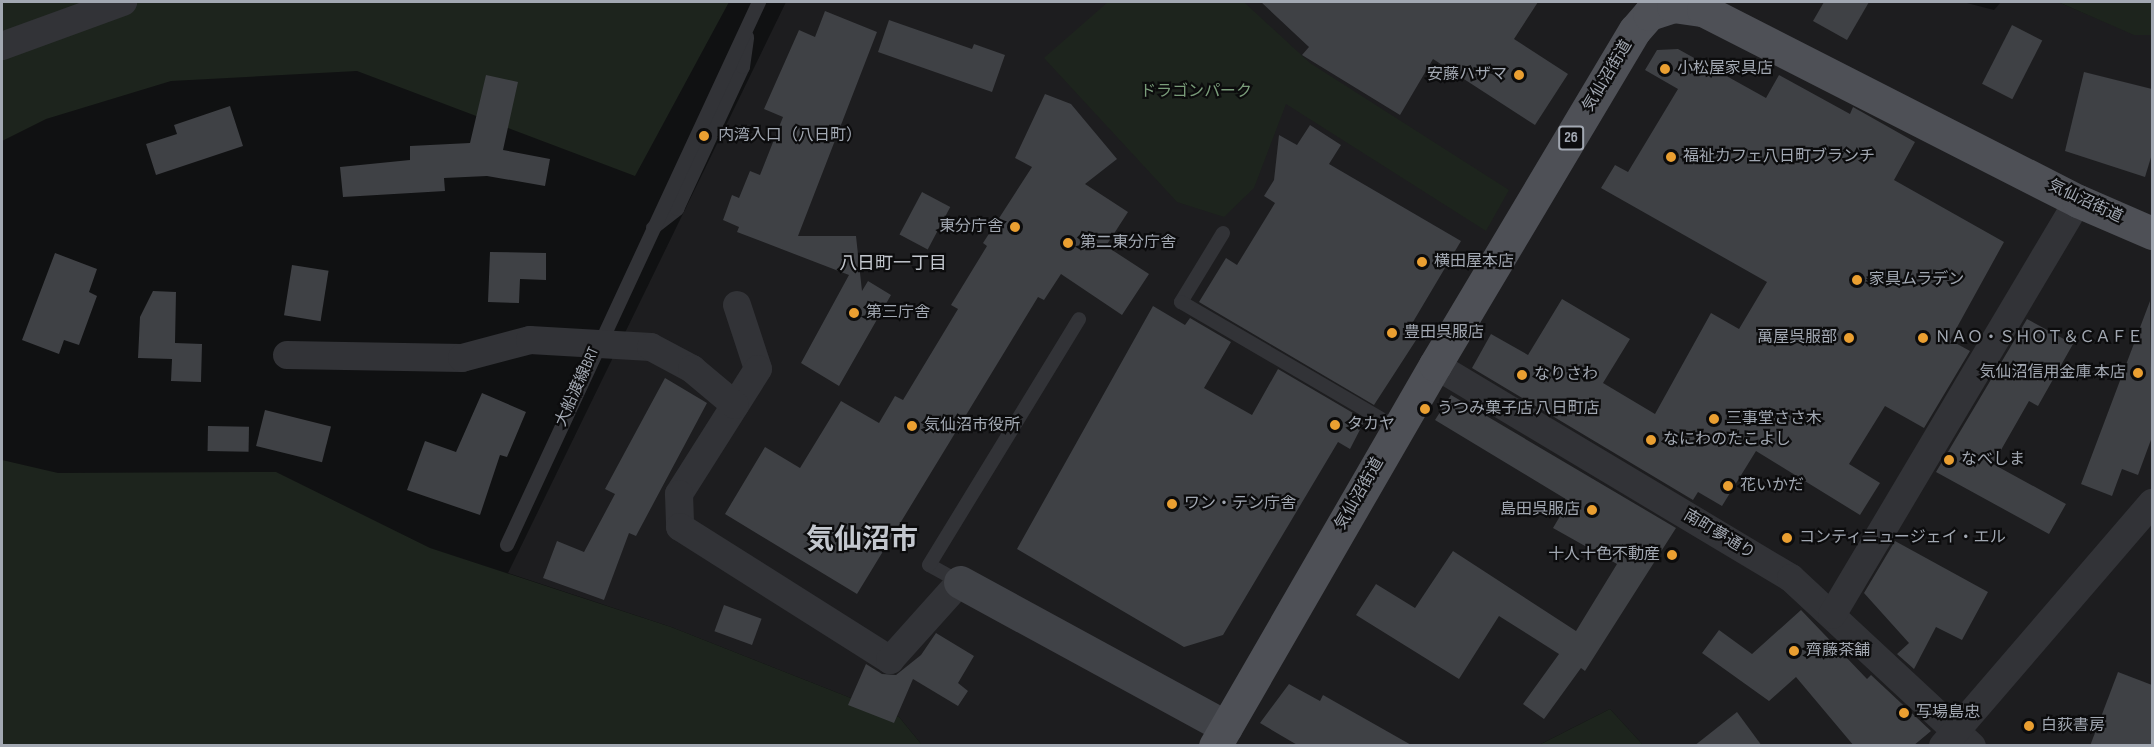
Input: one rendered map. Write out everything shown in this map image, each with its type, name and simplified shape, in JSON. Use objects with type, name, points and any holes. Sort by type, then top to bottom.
[{"type":"main road","name":"気仙沼街道","points":[[1221,736],[1435,365],[1635,30],[1649,14],[1673,6],[1705,6],[2078,201],[2152,233]]},
{"type":"street","points":[[2,46],[123,2]]},
{"type":"street","points":[[1832,615],[2078,201]]},
{"type":"street","points":[[737,305],[758,369],[680,494],[680,527],[890,660],[960,582],[1221,736]]},
{"type":"street","points":[[287,355],[462,358],[530,340],[651,347],[692,369],[735,405]]},
{"type":"street","name":"南町夢通り","points":[[1435,365],[1791,578],[1832,615],[1958,741]]},
{"type":"street","points":[[1958,741],[2152,503]]},
{"type":"lane","name":"大船渡線BRT","points":[[507,545],[651,231],[677,209],[743,67],[749,22],[759,2]]},
{"type":"lane","points":[[1223,232],[1181,302],[1398,429]]},
{"type":"lane","points":[[960,582],[929,565],[1079,319]]},
{"type":"shaded area","points":[[786,2],[1963,2],[1994,10],[2001,2],[2058,2],[2129,32],[2152,33],[2152,745],[1643,745],[1610,709],[1539,745],[922,745],[899,717],[671,627],[508,573]]},
{"type":"green space","points":[[2,2],[729,2],[635,176],[357,71],[171,81],[46,119],[2,141]]},
{"type":"green space","name":"ドラゴンパーク","points":[[1108,2],[1244,2],[1310,63],[1509,190],[1486,231],[1286,104],[1254,188],[1224,217],[1177,202],[1044,58]]},
{"type":"green space","points":[[2058,2],[2152,2],[2152,35],[2134,35]]},
{"type":"green space","points":[[2,460],[58,473],[276,472],[430,548],[671,627],[899,717],[922,745],[2,746]]},
{"type":"green space","points":[[1610,709],[1643,745],[1539,745]]},
{"type":"building","points":[[1261,2],[1538,2],[1514,39],[1568,74],[1535,125],[1433,59],[1400,115],[1302,55],[1309,47]]},
{"type":"building","points":[[1824,2],[1869,2],[1847,40],[1813,21]]},
{"type":"building","points":[[825,11],[877,32],[798,236],[856,236],[862,291],[868,281],[891,295],[839,386],[801,363],[849,275],[737,232],[739,227],[723,220],[732,195],[739,198],[750,171],[760,175],[783,117],[764,109],[799,30],[815,37]]},
{"type":"building","points":[[889,20],[972,49],[974,44],[1005,55],[992,92],[878,52]]},
{"type":"building","points":[[2012,25],[2042,40],[2012,99],[1982,84]]},
{"type":"building","points":[[1678,49],[1766,98],[1779,75],[1850,114],[1853,107],[1915,142],[1894,180],[2004,242],[1950,340],[1970,351],[1924,428],[1885,406],[1849,464],[1880,483],[1860,515],[1756,451],[1722,506],[1698,492],[1693,500],[1472,368],[1491,334],[1528,355],[1562,299],[1630,339],[1603,383],[1655,414],[1711,313],[1739,329],[1767,282],[1601,188],[1615,165],[1628,172],[1678,89],[1645,70],[1657,50]]},
{"type":"building","points":[[2084,72],[2152,89],[2152,154],[2145,177],[2065,151]]},
{"type":"building","points":[[486,75],[518,82],[503,150],[550,159],[545,186],[487,176],[444,178],[445,191],[343,197],[340,167],[410,160],[410,146],[470,143]]},
{"type":"building","points":[[1045,94],[1071,104],[1117,159],[1085,184],[1128,212],[1106,246],[1149,274],[1122,315],[1061,274],[1044,300],[1038,297],[857,594],[725,514],[765,447],[800,468],[841,401],[879,423],[895,396],[903,400],[958,309],[951,305],[987,246],[983,243],[1032,167],[1015,158]]},
{"type":"building","points":[[230,106],[243,146],[156,175],[146,144],[177,134],[174,125]]},
{"type":"building","points":[[1310,125],[1341,145],[1329,164],[1461,241],[1410,327],[1420,334],[1374,405],[1199,302],[1226,258],[1237,265],[1275,203],[1264,196],[1274,180],[1279,135],[1297,145]]},
{"type":"building","points":[[922,192],[950,207],[928,249],[899,234]]},
{"type":"building","points":[[490,252],[546,253],[546,280],[520,279],[519,303],[488,302]]},
{"type":"building","points":[[55,253],[97,269],[89,292],[97,296],[79,345],[64,340],[59,354],[22,340]]},
{"type":"building","points":[[292,265],[329,271],[321,321],[284,315]]},
{"type":"building","points":[[153,291],[176,292],[175,343],[202,344],[201,382],[171,381],[172,359],[138,358],[140,317]]},
{"type":"building","name":"気仙沼信用金庫 本店","points":[[2150,301],[2152,437],[2138,475],[2122,469],[2112,496],[2081,484]]},
{"type":"building","name":"ワン・テン庁舎","points":[[1153,306],[1185,325],[1190,318],[1231,342],[1204,388],[1252,415],[1278,369],[1365,420],[1350,449],[1338,442],[1223,635],[1184,647],[1017,549]]},
{"type":"building","points":[[2027,319],[2073,344],[2038,406],[2029,401],[1993,464],[2066,504],[2049,534],[1936,472]]},
{"type":"building","points":[[665,378],[707,403],[636,536],[629,533],[604,600],[543,578],[557,541],[584,552],[615,494],[605,489]]},
{"type":"building","points":[[482,393],[526,412],[507,457],[500,455],[480,515],[407,490],[425,441],[456,452]]},
{"type":"building","points":[[1451,395],[1676,528],[1585,671],[1581,668],[1544,719],[1523,704],[1559,654],[1499,616],[1459,679],[1356,615],[1376,584],[1415,608],[1453,551],[1576,631],[1617,564],[1553,528],[1569,501],[1435,420]]},
{"type":"building","points":[[265,410],[331,426],[322,462],[256,446]]},
{"type":"building","points":[[208,426],[249,427],[249,452],[208,451]]},
{"type":"building","points":[[1895,541],[1988,592],[1962,640],[1936,627],[1914,669],[1897,654],[1909,643],[1864,593]]},
{"type":"building","points":[[724,605],[762,619],[752,645],[714,631]]},
{"type":"building","points":[[1801,610],[1867,679],[1871,675],[1931,731],[1913,746],[1854,746],[1796,677],[1769,701],[1702,653],[1719,630],[1752,654]]},
{"type":"building","points":[[936,633],[974,656],[958,683],[968,691],[958,706],[913,679],[894,723],[848,705],[866,664],[882,674],[896,675],[921,655]]},
{"type":"building","points":[[2118,672],[2152,685],[2152,746],[2090,746]]},
{"type":"building","points":[[1289,684],[1320,701],[1323,695],[1413,746],[1299,746],[1260,723]]},
{"type":"building","points":[[1737,712],[1762,746],[1694,746]]},
{"type":"place","name":"小松屋家具店","points":[[1665,69]]},
{"type":"place","name":"安藤ハザマ","points":[[1519,75]]},
{"type":"place","name":"内湾入口（八日町）","points":[[704,136]]},
{"type":"place","name":"福祉カフェ八日町ブランチ","points":[[1671,157]]},
{"type":"place","name":"東分庁舎","points":[[1015,227]]},
{"type":"place","name":"第二東分庁舎","points":[[1068,243]]},
{"type":"place","name":"横田屋本店","points":[[1422,262]]},
{"type":"place","name":"家具ムラデン","points":[[1857,280]]},
{"type":"place","name":"第三庁舎","points":[[854,313]]},
{"type":"place","name":"豊田呉服店","points":[[1392,333]]},
{"type":"place","name":"萬屋呉服部","points":[[1849,338]]},
{"type":"place","name":"ＮＡＯ・ＳＨＯＴ＆ＣＡＦＥ","points":[[1923,338]]},
{"type":"place","name":"気仙沼信用金庫 本店","points":[[2138,373]]},
{"type":"place","name":"なりさわ","points":[[1522,375]]},
{"type":"place","name":"うつみ菓子店 八日町店","points":[[1425,409]]},
{"type":"place","name":"三事堂ささ木","points":[[1714,419]]},
{"type":"place","name":"タカヤ","points":[[1335,425]]},
{"type":"place","name":"気仙沼市役所","points":[[912,426]]},
{"type":"place","name":"なにわのたこよし","points":[[1651,440]]},
{"type":"place","name":"なべしま","points":[[1949,460]]},
{"type":"place","name":"花いかだ","points":[[1728,486]]},
{"type":"place","name":"ワン・テン庁舎","points":[[1172,504]]},
{"type":"place","name":"島田呉服店","points":[[1592,510]]},
{"type":"place","name":"コンティニュージェイ・エル","points":[[1787,538]]},
{"type":"place","name":"十人十色不動産","points":[[1672,555]]},
{"type":"place","name":"齊藤茶舗","points":[[1794,651]]},
{"type":"place","name":"写場島忠","points":[[1904,713]]},
{"type":"place","name":"白荻書房","points":[[2029,726]]},
{"type":"district","name":"八日町一丁目","points":[[893,264]]},
{"type":"district","name":"気仙沼市","points":[[862,540]]}]
